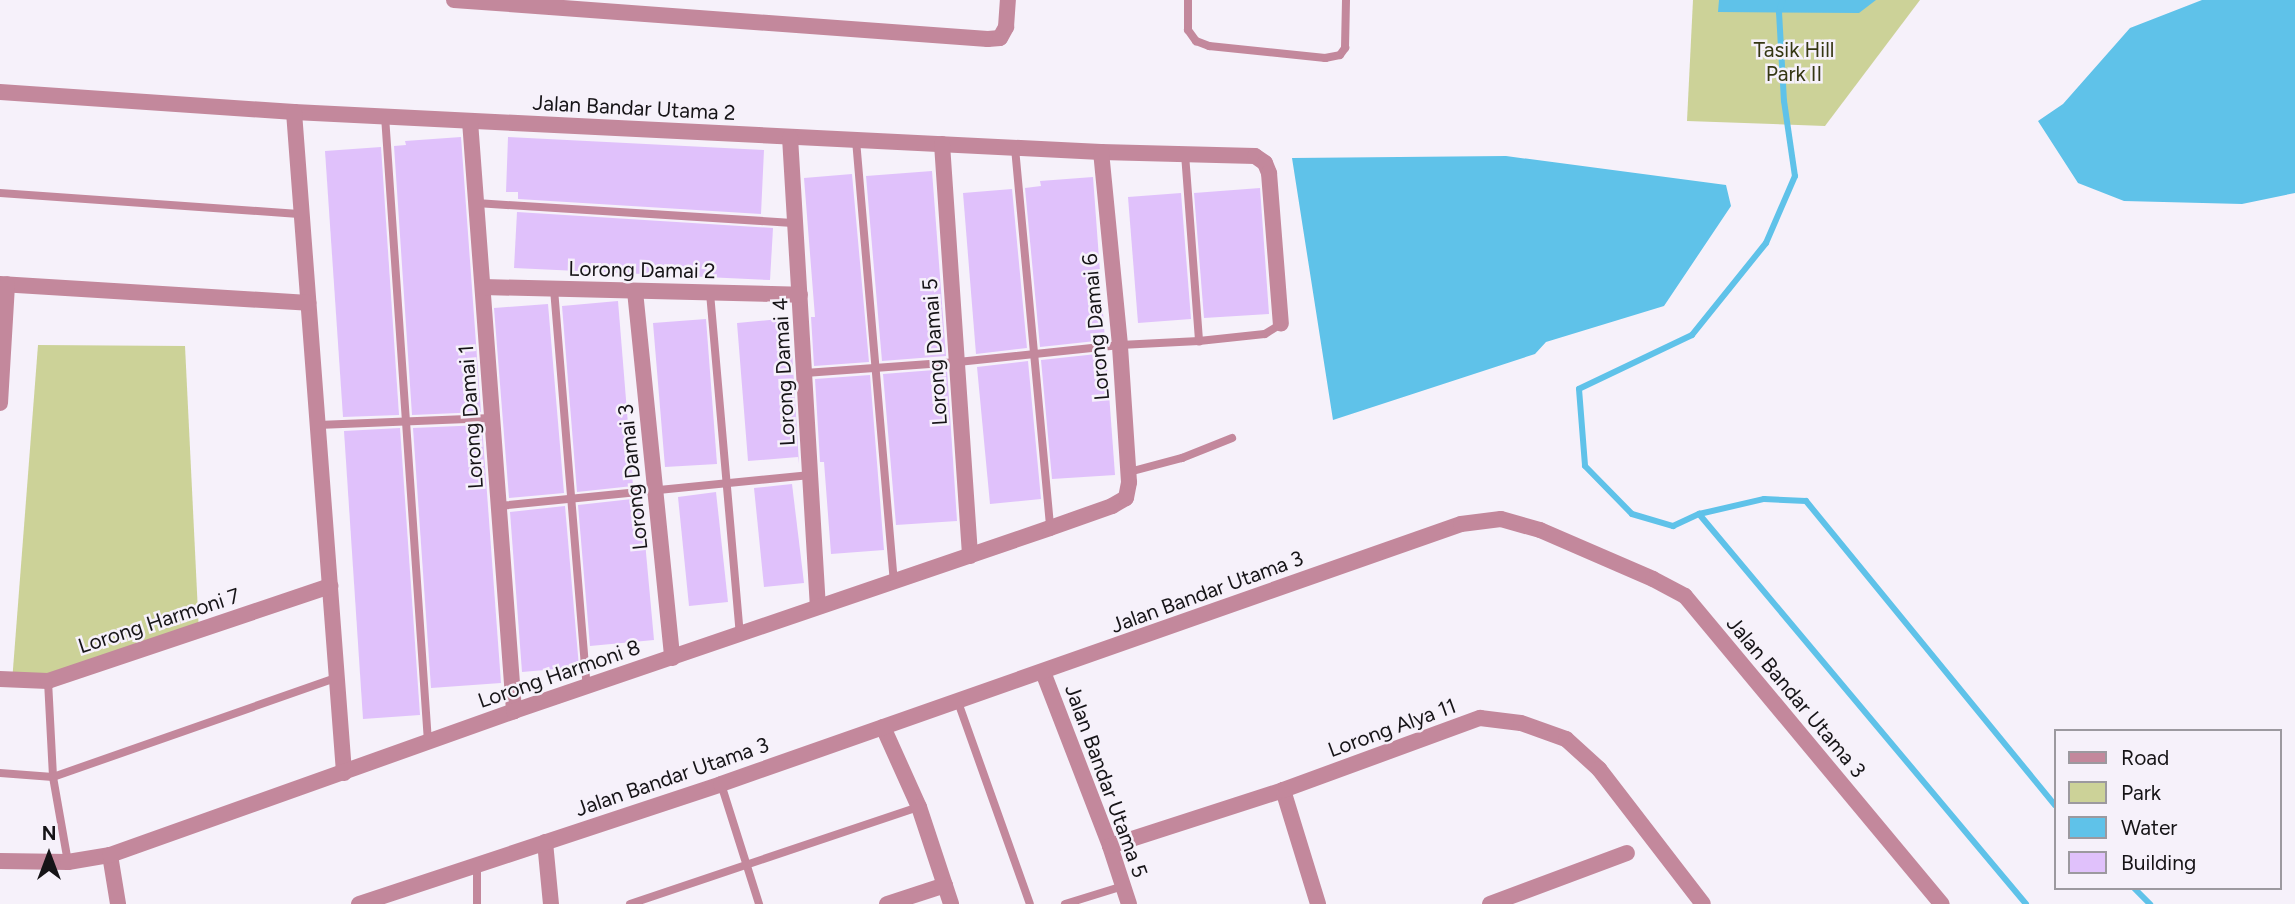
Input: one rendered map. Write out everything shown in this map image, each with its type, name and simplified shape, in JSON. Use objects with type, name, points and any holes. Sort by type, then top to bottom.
[{"type":"street","points":[[454,0],[988,40],[1000,37],[1006,27],[1008,0]]},
{"type":"street","name":"Jalan Bandar Utama 2","points":[[0,92],[385,117],[1101,152],[1255,156],[1265,163],[1269,173],[1281,324]]},
{"type":"street","points":[[294,112],[344,774]]},
{"type":"street","name":"Lorong Damai 1","points":[[470,121],[514,711]]},
{"type":"street","name":"Lorong Damai 4","points":[[790,137],[818,606]]},
{"type":"street","name":"Lorong Damai 5","points":[[942,144],[970,556]]},
{"type":"street","name":"Lorong Damai 6","points":[[1101,152],[1120,345],[1129,472],[1126,498]]},
{"type":"street","points":[[0,403],[4,284],[308,303]]},
{"type":"street","name":"Lorong Damai 2","points":[[482,287],[800,295]]},
{"type":"street","name":"Lorong Damai 3","points":[[635,291],[672,658]]},
{"type":"street","name":"Lorong Harmoni 8","points":[[0,861],[68,862],[110,855],[344,774],[514,711],[1050,528],[1112,506],[1126,498]]},
{"type":"street","name":"Jalan Bandar Utama 3","points":[[359,904],[396,898],[545,842],[958,702],[1461,524],[1501,519],[1540,530],[1653,579],[1685,596],[1942,904]]},
{"type":"street","name":"Lorong Harmoni 7","points":[[0,679],[48,681],[330,586]]},
{"type":"street","name":"Jalan Bandar Utama 5","points":[[1044,672],[1110,846],[1129,904]]},
{"type":"street","name":"Lorong Alya 11","points":[[1110,846],[1283,790],[1480,718],[1521,723],[1566,739],[1599,769],[1703,904]]},
{"type":"street","points":[[883,727],[919,807],[951,904]]},
{"type":"street","points":[[1283,790],[1318,904]]},
{"type":"street","points":[[545,842],[551,904]]},
{"type":"street","points":[[1490,904],[1627,853]]},
{"type":"street","points":[[110,855],[118,904]]},
{"type":"street","points":[[887,904],[946,885]]},
{"type":"lane","points":[[1188,0],[1188,30],[1196,41],[1209,46],[1325,58],[1340,55],[1345,48],[1346,0]]},
{"type":"lane","points":[[385,117],[428,742]]},
{"type":"lane","points":[[856,140],[894,581]]},
{"type":"lane","points":[[1015,148],[1050,528]]},
{"type":"lane","points":[[1185,155],[1199,341]]},
{"type":"lane","points":[[0,193],[302,214]]},
{"type":"lane","points":[[476,203],[796,223]]},
{"type":"lane","points":[[554,289],[587,687]]},
{"type":"lane","points":[[710,293],[740,634]]},
{"type":"lane","points":[[805,373],[958,362],[1120,345],[1199,341],[1265,334],[1281,324]]},
{"type":"lane","points":[[317,425],[492,418]]},
{"type":"lane","points":[[1129,472],[1182,458],[1232,438]]},
{"type":"lane","points":[[499,506],[810,475]]},
{"type":"lane","points":[[0,773],[53,777],[336,678]]},
{"type":"lane","points":[[48,681],[53,777],[68,862]]},
{"type":"lane","points":[[958,702],[1030,904]]},
{"type":"lane","points":[[721,784],[749,864],[759,904]]},
{"type":"lane","points":[[630,904],[919,807]]},
{"type":"lane","points":[[477,866],[477,904]]},
{"type":"lane","points":[[1065,904],[1123,886]]},
{"type":"green space","name":"Tasik Hill Park II","points":[[1693,0],[1920,0],[1825,126],[1687,121]]},
{"type":"green space","points":[[38,345],[185,346],[199,633],[43,685],[12,682]]},
{"type":"water","points":[[1719,0],[1876,0],[1859,13],[1718,12]]},
{"type":"water","points":[[2202,0],[2295,0],[2295,193],[2242,204],[2124,201],[2078,183],[2038,121],[2063,104],[2130,28]]},
{"type":"water","points":[[1506,156],[1726,185],[1731,206],[1664,306],[1546,342],[1535,354],[1333,420],[1292,158]]},
{"type":"building","points":[[461,137],[481,412],[412,415],[394,146],[406,145],[405,141]]},
{"type":"building","points":[[508,137],[764,150],[761,214],[518,199],[518,192],[506,192]]},
{"type":"building","points":[[381,147],[399,415],[343,417],[325,151]]},
{"type":"building","points":[[932,171],[946,356],[882,361],[866,176]]},
{"type":"building","points":[[852,174],[869,362],[814,366],[811,317],[815,317],[804,178]]},
{"type":"building","points":[[1093,177],[1105,340],[1040,347],[1025,188],[1041,186],[1040,181]]},
{"type":"building","points":[[1260,188],[1269,314],[1204,318],[1194,193]]},
{"type":"building","points":[[1012,189],[1027,348],[976,354],[963,193]]},
{"type":"building","points":[[1181,193],[1191,319],[1138,323],[1128,197]]},
{"type":"building","points":[[517,212],[773,228],[770,280],[514,268]]},
{"type":"building","points":[[618,301],[633,486],[577,492],[562,306]]},
{"type":"building","points":[[548,304],[564,493],[509,498],[494,308]]},
{"type":"building","points":[[790,318],[799,464],[798,457],[748,461],[737,323]]},
{"type":"building","points":[[706,319],[717,464],[665,467],[653,323]]},
{"type":"building","points":[[1106,353],[1115,475],[1052,479],[1041,360]]},
{"type":"building","points":[[1028,361],[1041,499],[990,504],[977,367]]},
{"type":"building","points":[[947,369],[957,521],[896,525],[883,374]]},
{"type":"building","points":[[870,375],[884,550],[831,554],[824,462],[820,462],[815,379]]},
{"type":"building","points":[[482,425],[501,683],[431,688],[413,428]]},
{"type":"building","points":[[400,428],[420,715],[363,719],[344,431]]},
{"type":"building","points":[[792,484],[804,583],[764,587],[754,488]]},
{"type":"building","points":[[716,492],[728,602],[689,606],[678,497]]},
{"type":"building","points":[[641,498],[654,640],[590,646],[578,505]]},
{"type":"building","points":[[565,506],[579,667],[522,672],[510,512]]},
{"type":"waterway","points":[[1783,0],[1779,12],[1784,101],[1795,176],[1766,243],[1692,335],[1579,389],[1585,466],[1632,514],[1673,526],[1699,514],[1764,499],[1806,501],[2054,804]]},
{"type":"waterway","points":[[1699,514],[2026,904]]},
{"type":"waterway","points":[[2136,890],[2150,904]]}]
